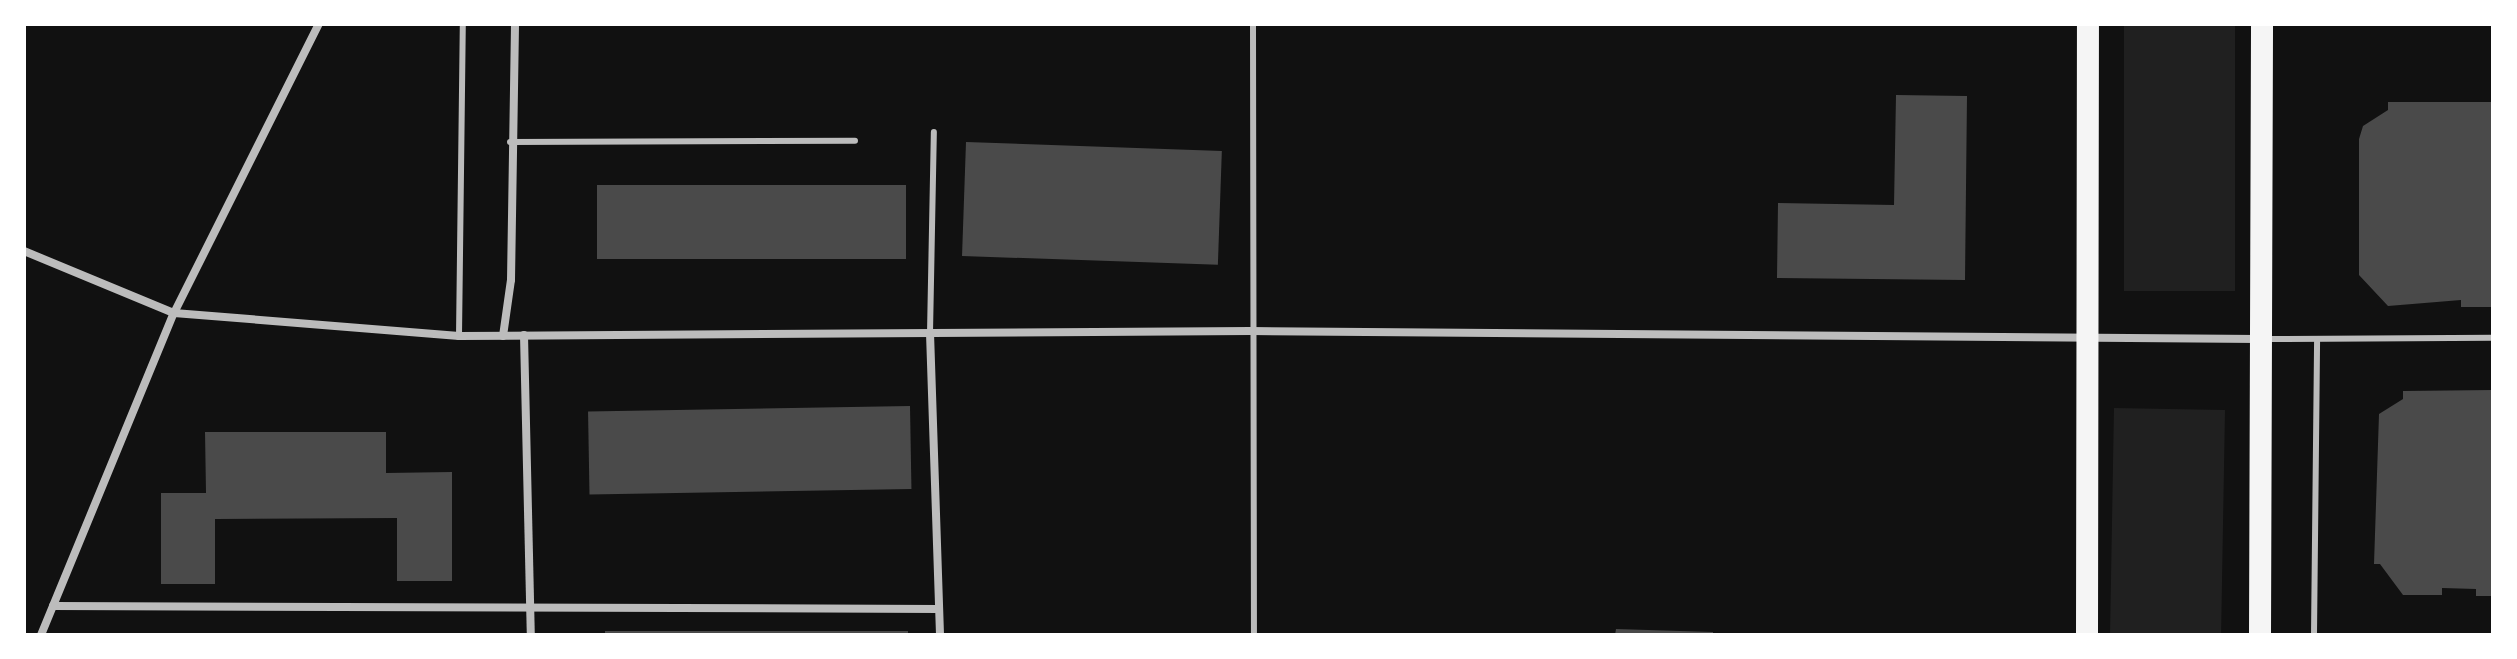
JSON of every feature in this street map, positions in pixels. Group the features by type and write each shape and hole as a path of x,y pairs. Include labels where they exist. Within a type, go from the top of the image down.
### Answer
{"highway":[{"path":"2087,635 2088,24"},
{"path":"2260,635 2262,24"}],"street":[{"path":"41,635 174,313 319,24"},
{"path":"503,336 511,280 510,142 515,24"},
{"path":"24,251 174,313 459,336 1251,331 2088,341 2261,339"},
{"path":"930,333 940,635"},
{"path":"524,335 531,635"},
{"path":"53,606 939,609"}],"lane":[{"path":"459,336 463,24"},
{"path":"1253,24 1251,331 1254,635"},
{"path":"930,333 934,132"},
{"path":"510,142 855,141"},
{"path":"2261,339 2493,338"},
{"path":"2314,635 2317,339"}],"shaded area":[{"path":"2124,24 2235,24 2235,291 2124,291"},
{"path":"2114,408 2225,410 2221,635 2110,635"}],"building":[{"path":"1896,95 1967,96 1965,280 1777,278 1778,203 1894,205"},
{"path":"2388,102 2493,102 2493,307 2461,307 2461,300 2388,306 2359,275 2359,139 2363,126 2388,110"},
{"path":"966,142 1222,151 1218,265 962,256"},
{"path":"597,185 906,185 906,259 597,259"},
{"path":"2493,390 2493,596 2476,596 2476,589 2442,588 2442,595 2403,595 2380,564 2374,564 2379,414 2403,399 2403,391"},
{"path":"910,406 911,489 589,495 588,412"},
{"path":"205,432 386,432 386,473 452,472 452,581 397,581 397,518 215,519 215,584 161,584 161,493 206,493"},
{"path":"1616,629 1713,632 1713,635 1615,635"},
{"path":"605,631 908,631 908,635 605,635"}]}
